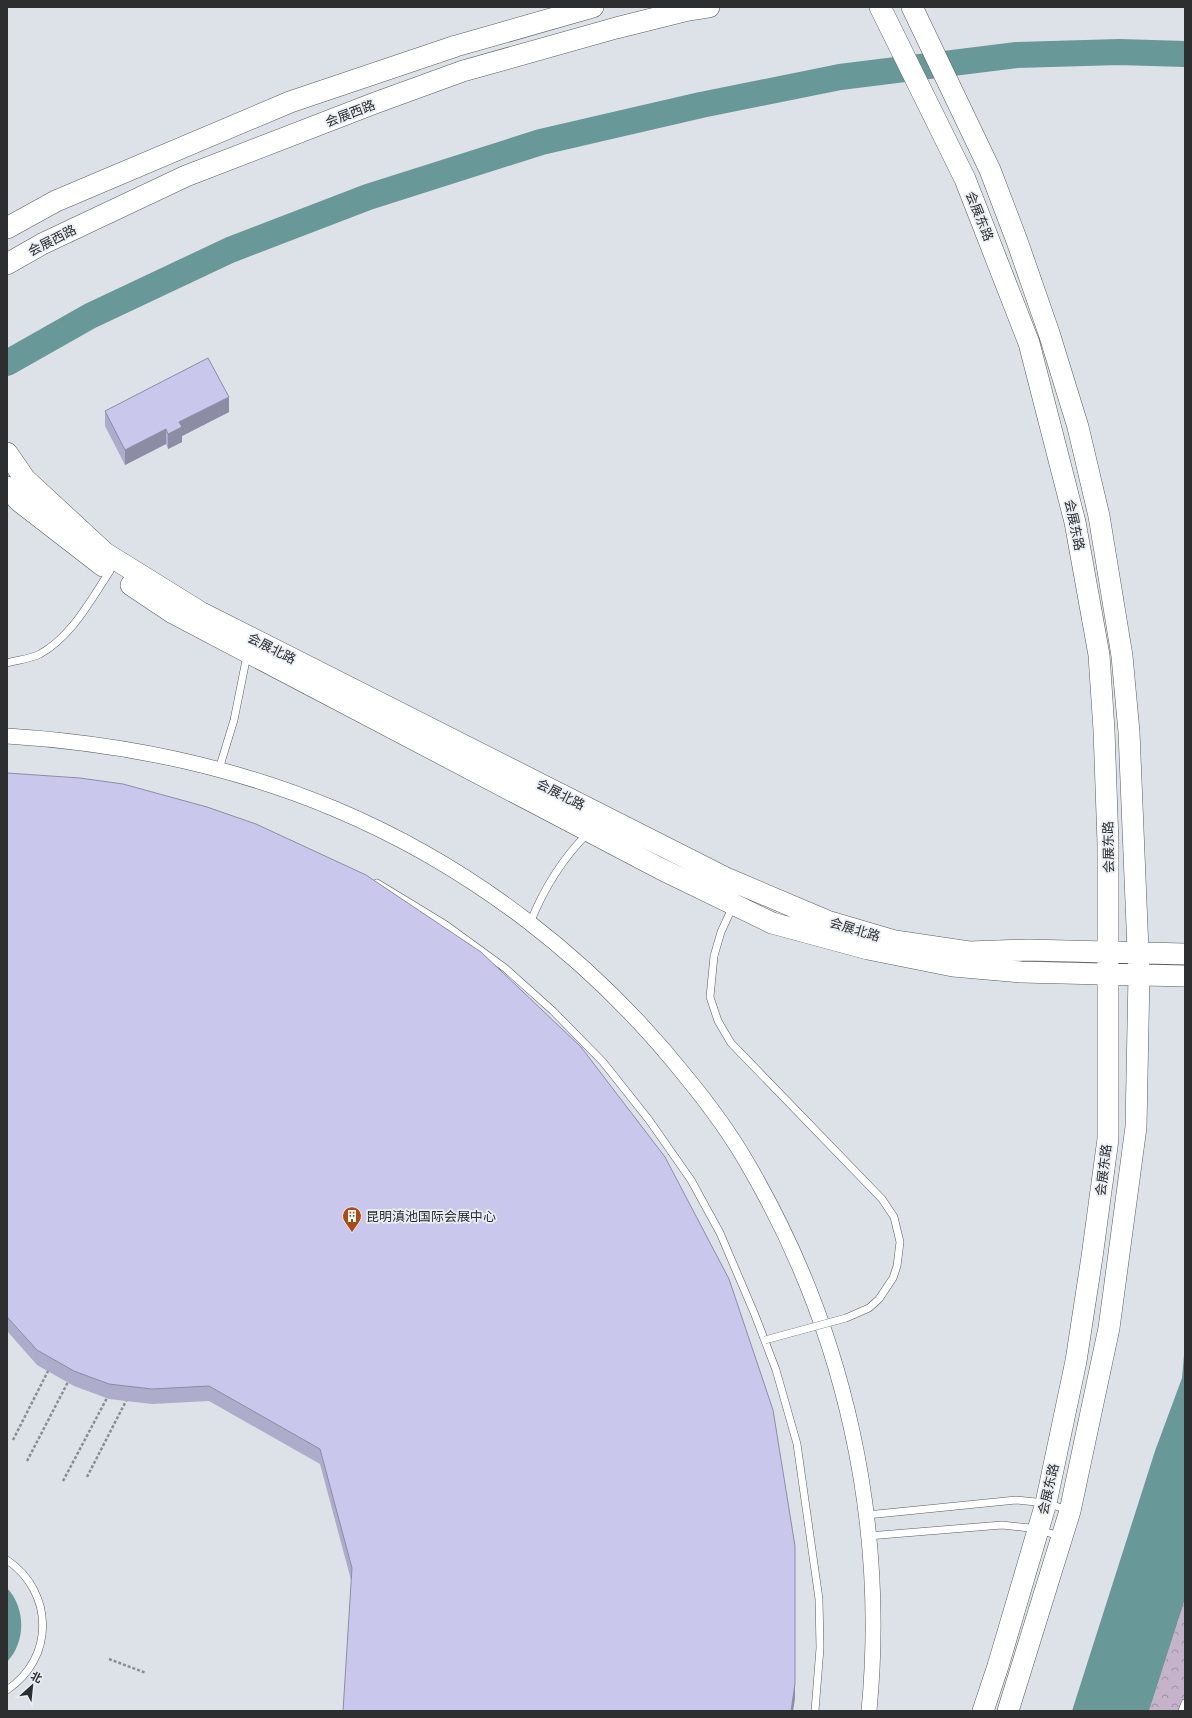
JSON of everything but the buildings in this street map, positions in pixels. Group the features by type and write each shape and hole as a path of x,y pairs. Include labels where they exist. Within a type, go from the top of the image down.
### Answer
{"street":[{"path":"7,228 56,202 290,102 456,46 593,7"},
{"name":"会展西路","path":"7,264 42,244 186,176 375,103 463,71 616,28 684,11 709,7"},
{"name":"会展东路","path":"880,7 965,179 1029,343 1075,522 1099,655 1104,730 1108,843 1108,1139 1076,1361 1046,1503 982,1711"},
{"name":"会展东路","path":"912,7 932,46 990,170 1017,241 1049,333 1078,427 1099,516 1122,656 1129,732 1139,976 1134,1142 1109,1328 1070,1511 1008,1711"},
{"name":"会展北路","path":"7,454 25,479 105,553 200,612 728,879 828,921 895,941 969,952 1028,950 1185,954"},
{"name":"会展北路","path":"7,487 19,501 88,556 173,613 590,832 772,923 868,949 953,966 1021,972 1185,976"},
{"path":"7,736 87,743 131,750 219,769 298,794 374,826 446,865 482,888 530,923 582,965 642,1024 696,1088 726,1130 750,1168 794,1253 812,1295 831,1350 846,1399 857,1448 866,1515 872,1586 872,1637 869,1711"}],"lane":[{"path":"7,663 38,655 59,641 71,629 110,571"},
{"path":"219,769 234,720 248,652"},
{"path":"530,923 546,887 555,872 573,849 590,832"},
{"path":"370,880 383,886 446,924 505,968 553,1011 603,1062 649,1120 691,1180 720,1233 776,1370 796,1444 810,1530 819,1599 820,1648 815,1711"},
{"path":"734,904 721,932 714,956 710,997 718,1021 731,1042 882,1199 894,1217 900,1242 897,1266 893,1278 879,1299 870,1308 846,1318 765,1340"},
{"path":"866,1515 1016,1500 1046,1503 1070,1511"},
{"path":"868,1536 1002,1525 1039,1529 1062,1537"},
{"path":"7,1560 16,1566 26,1577 34,1590 40,1604 43,1626 40,1648 34,1662 25,1674 7,1690"},
{"path":"1182,1711 1185,1703"}],"path":[{"path":"13,1440 50,1366"},
{"path":"27,1461 70,1378"},
{"path":"63,1481 110,1391"},
{"path":"87,1477 128,1397"},
{"path":"109,1659 146,1673"}],"green space":[{"path":"1185,1599 1185,1711 1149,1711"}],"water":[{"path":"1185,1343 1185,1599 1149,1711 1072,1711 1155,1451 1182,1378"},
{"path":"7,1588 18,1605 21,1625 18,1645 7,1662"}],"waterway":[{"path":"7,363 90,316 230,250 368,197 541,142 701,105 840,77 1017,55 1119,52 1185,54"}],"place":[{"name":"昆明滇池国际会展中心","path":"352,1233"}]}
